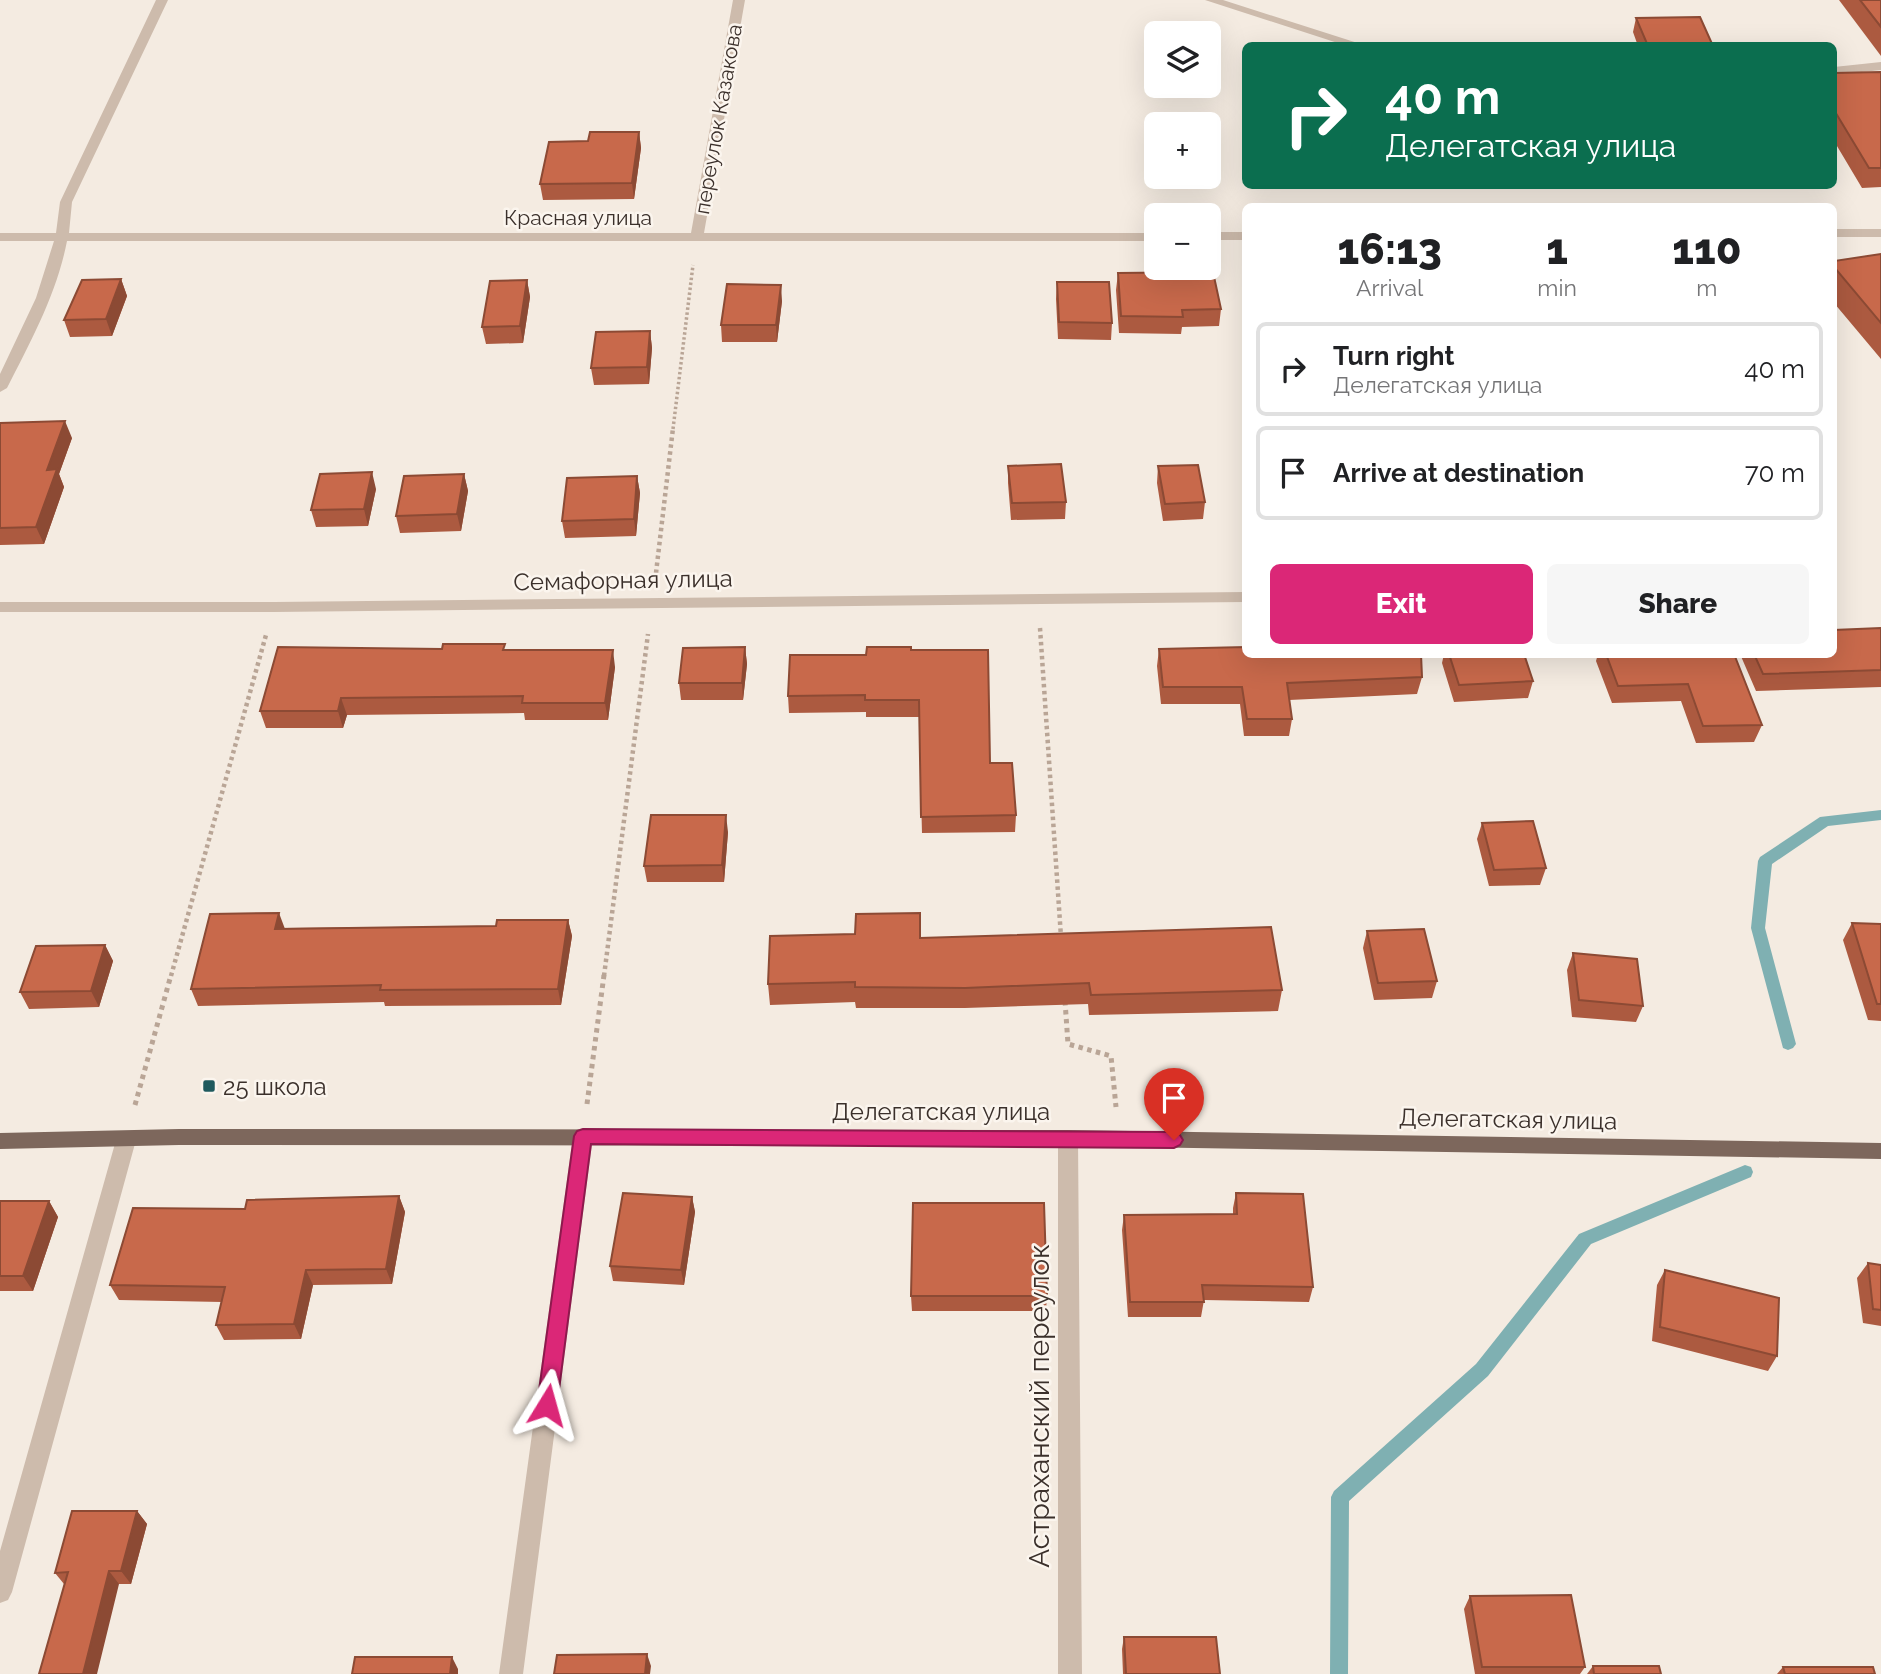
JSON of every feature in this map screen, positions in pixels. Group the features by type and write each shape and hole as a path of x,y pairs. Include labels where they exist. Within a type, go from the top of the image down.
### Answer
{"main road":[{"name":"Делегатская улица","path":"0,1141 583,1136 1068,1138 1881,1151"}],"street":[{"path":"0,388 43,302 65,236 66,202 162,0"},
{"name":"переулок Казакова","path":"696,239 739,0"},
{"path":"1211,0 1348,42"},
{"path":"1837,71 1881,66"},
{"path":"1837,233 1881,233"},
{"name":"Красная улица","path":"0,237 696,239 1144,236"},
{"path":"1221,236 1242,236"},
{"name":"Семафорная улица","path":"0,607 274,607 1242,597"},
{"path":"511,1674 583,1136"},
{"name":"Астраханский переулок","path":"1068,1138 1070,1674"},
{"path":"0,1592 126,1140"}],"path":[{"path":"583,1136 696,239"},
{"path":"1038,599 1062,946"},
{"path":"126,1140 274,607"},
{"path":"1064,988 1068,1044 1111,1056 1119,1139"}],"building":[{"path":"1860,0 1881,0 1881,27"},
{"path":"1700,17 1711,42 1646,42 1636,18"},
{"path":"1881,72 1881,168 1869,168 1837,115 1837,73"},
{"path":"590,132 639,132 632,183 540,184 549,142 588,141"},
{"path":"1881,254 1881,323 1837,271 1837,261"},
{"path":"1118,273 1144,273 1144,280 1215,280 1221,309 1182,310 1183,317 1121,316"},
{"path":"121,279 106,319 64,320 82,280"},
{"path":"527,280 520,326 482,327 490,281"},
{"path":"1057,282 1109,282 1112,323 1059,322"},
{"path":"727,284 781,285 776,325 721,325"},
{"path":"650,331 647,367 591,368 596,332"},
{"path":"65,421 47,470 57,469 36,527 0,528 0,423"},
{"path":"1061,464 1066,502 1012,503 1008,466"},
{"path":"1198,465 1205,502 1165,504 1158,466"},
{"path":"372,472 364,509 311,510 320,474"},
{"path":"464,474 457,514 396,516 404,476"},
{"path":"637,476 634,519 562,521 567,478"},
{"path":"1881,628 1881,670 1763,674 1756,658 1837,658 1837,630"},
{"path":"443,644 505,644 503,650 613,650 605,703 522,703 523,696 341,698 338,711 260,711 278,647 442,649"},
{"path":"745,647 742,683 679,683 683,648"},
{"path":"867,647 988,650 990,763 1012,763 1016,815 921,817 919,700 865,700 865,695 788,696 790,655 866,655"},
{"path":"1242,647 1242,658 1421,658 1422,677 1287,683 1292,719 1247,719 1242,687 1163,687 1159,649"},
{"path":"1450,658 1525,658 1533,681 1459,685"},
{"path":"1608,658 1736,658 1762,725 1703,726 1688,684 1618,686"},
{"path":"651,815 726,815 722,865 644,866"},
{"path":"1533,821 1546,868 1494,870 1482,823"},
{"path":"279,913 275,929 496,926 497,920 568,920 558,989 380,990 381,985 191,989 210,914"},
{"path":"920,913 920,938 1271,927 1282,990 1091,995 1089,983 965,988 855,987 855,982 768,984 770,936 855,934 856,914"},
{"path":"1852,923 1881,924 1881,1004 1877,1004"},
{"path":"1424,929 1437,981 1378,983 1367,931"},
{"path":"105,945 91,991 20,992 36,946"},
{"path":"1573,953 1637,959 1643,1006 1579,1000"},
{"path":"623,1193 692,1197 681,1270 610,1266"},
{"path":"1236,1193 1303,1194 1313,1287 1202,1285 1204,1302 1130,1302 1124,1215 1237,1214"},
{"path":"399,1196 386,1269 306,1270 294,1324 216,1325 225,1287 110,1285 133,1208 245,1209 247,1200"},
{"path":"0,1201 49,1201 23,1276 0,1276"},
{"path":"913,1203 1044,1203 1047,1296 911,1296"},
{"path":"1868,1263 1881,1265 1881,1310 1873,1309"},
{"path":"1665,1270 1779,1298 1777,1356 1660,1327"},
{"path":"72,1511 137,1511 121,1571 109,1571 83,1674 39,1674 68,1572 55,1573"},
{"path":"1571,1595 1585,1667 1482,1667 1470,1596"},
{"path":"1124,1637 1216,1637 1220,1674 1126,1674"},
{"path":"647,1654 645,1674 554,1674 557,1655"},
{"path":"355,1657 452,1657 450,1674 352,1674"},
{"path":"1593,1666 1659,1666 1661,1674 1594,1674"},
{"path":"1783,1667 1873,1667 1875,1674 1785,1674"}],"waterway":[{"path":"1788,1044 1758,928 1765,861 1825,821 1881,815"},
{"path":"1339,1674 1340,1497 1482,1370 1585,1239 1745,1172"}],"place":[{"name":"25 школа","path":"209,1086"}],"route":[{"path":"547,1405 583,1136 1174,1140"}]}
